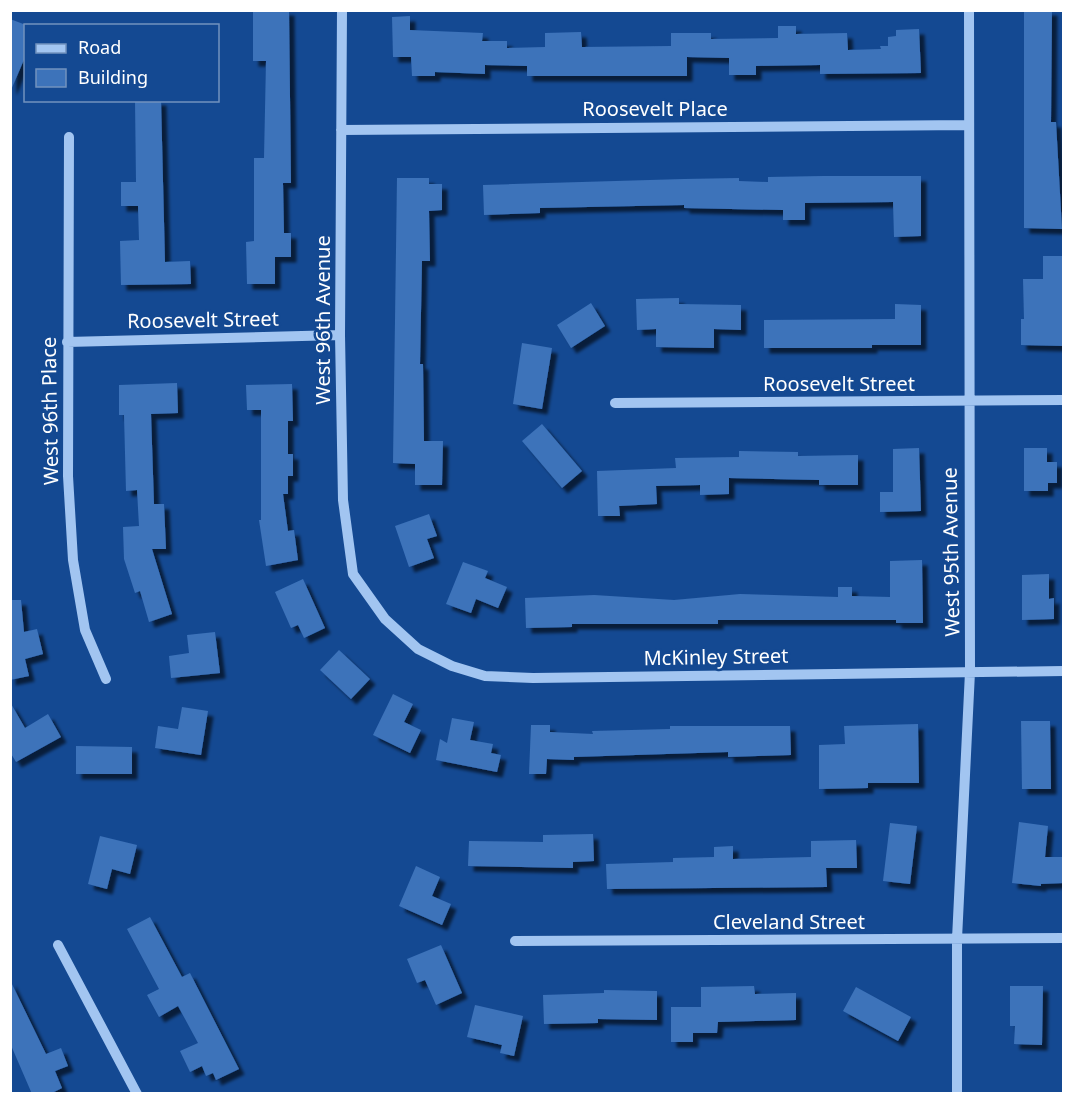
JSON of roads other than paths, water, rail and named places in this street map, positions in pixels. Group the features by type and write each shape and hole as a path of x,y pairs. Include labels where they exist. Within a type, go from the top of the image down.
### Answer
{"street":[{"name":"West 96th Avenue","path":"342,10 340,335 343,500 353,574 385,619"},
{"name":"West 95th Avenue","path":"957,1094 957,939 970,672 969,10"},
{"name":"Roosevelt Place","path":"341,130 968,125"},
{"name":"West 96th Place","path":"69,137 68,476 73,560 85,630 106,679"},
{"name":"Roosevelt Street","path":"68,342 340,335"},
{"name":"Roosevelt Street","path":"615,404 1064,400"},
{"name":"McKinley Street","path":"385,619 418,649 452,666 485,676 533,678 1064,671"},
{"name":"Cleveland Street","path":"515,941 1064,938"},
{"path":"58,945 137,1094"}]}
